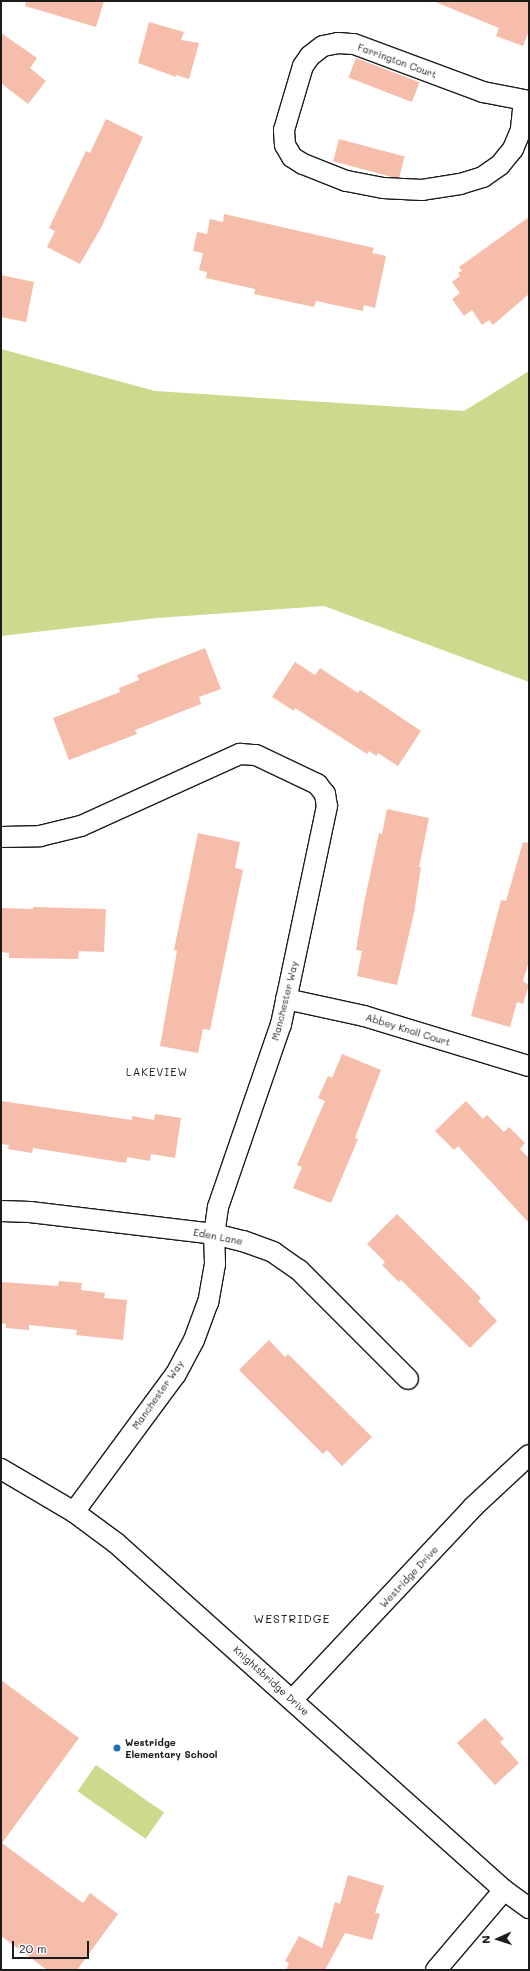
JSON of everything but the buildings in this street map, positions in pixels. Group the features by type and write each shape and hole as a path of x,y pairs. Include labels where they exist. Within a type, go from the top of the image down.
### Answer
{"street":[{"name":"Farrington Court","path":"338,42 354,44 483,92 526,100 521,130 513,149 500,165 483,177 460,184 414,189 383,188 346,181 303,164 292,157 285,144 284,130 303,66 310,56 323,46 338,42"},
{"name":"Manchester Way","path":"1,837 40,836 81,826 240,754 256,755 317,784 325,794 327,806 281,1024 218,1207 214,1234 214,1271 208,1302 194,1340 175,1374 74,1512"},
{"name":"Abbey Knoll Court","path":"286,999 364,1016 529,1066"},
{"name":"Eden Lane","path":"1,1212 30,1212 214,1234 243,1241 273,1252 299,1270 408,1379"},
{"name":"Westridge Drive","path":"292,1700 473,1507 529,1456"},
{"name":"Knightsbridge Drive","path":"1,1469 74,1512 116,1542 504,1890 529,1908"},
{"path":"436,1970 504,1890"}],"green space":[{"path":"1,349 155,391 464,411 529,371 529,682 324,606 157,618 1,636"},
{"path":"96,1765 164,1813 146,1839 78,1791"}],"place":[{"name":"Westridge Elementary School","path":"117,1748"}],"district":[{"name":"LAKEVIEW","path":"157,1072"},
{"name":"WESTRIDGE","path":"292,1619"}]}
